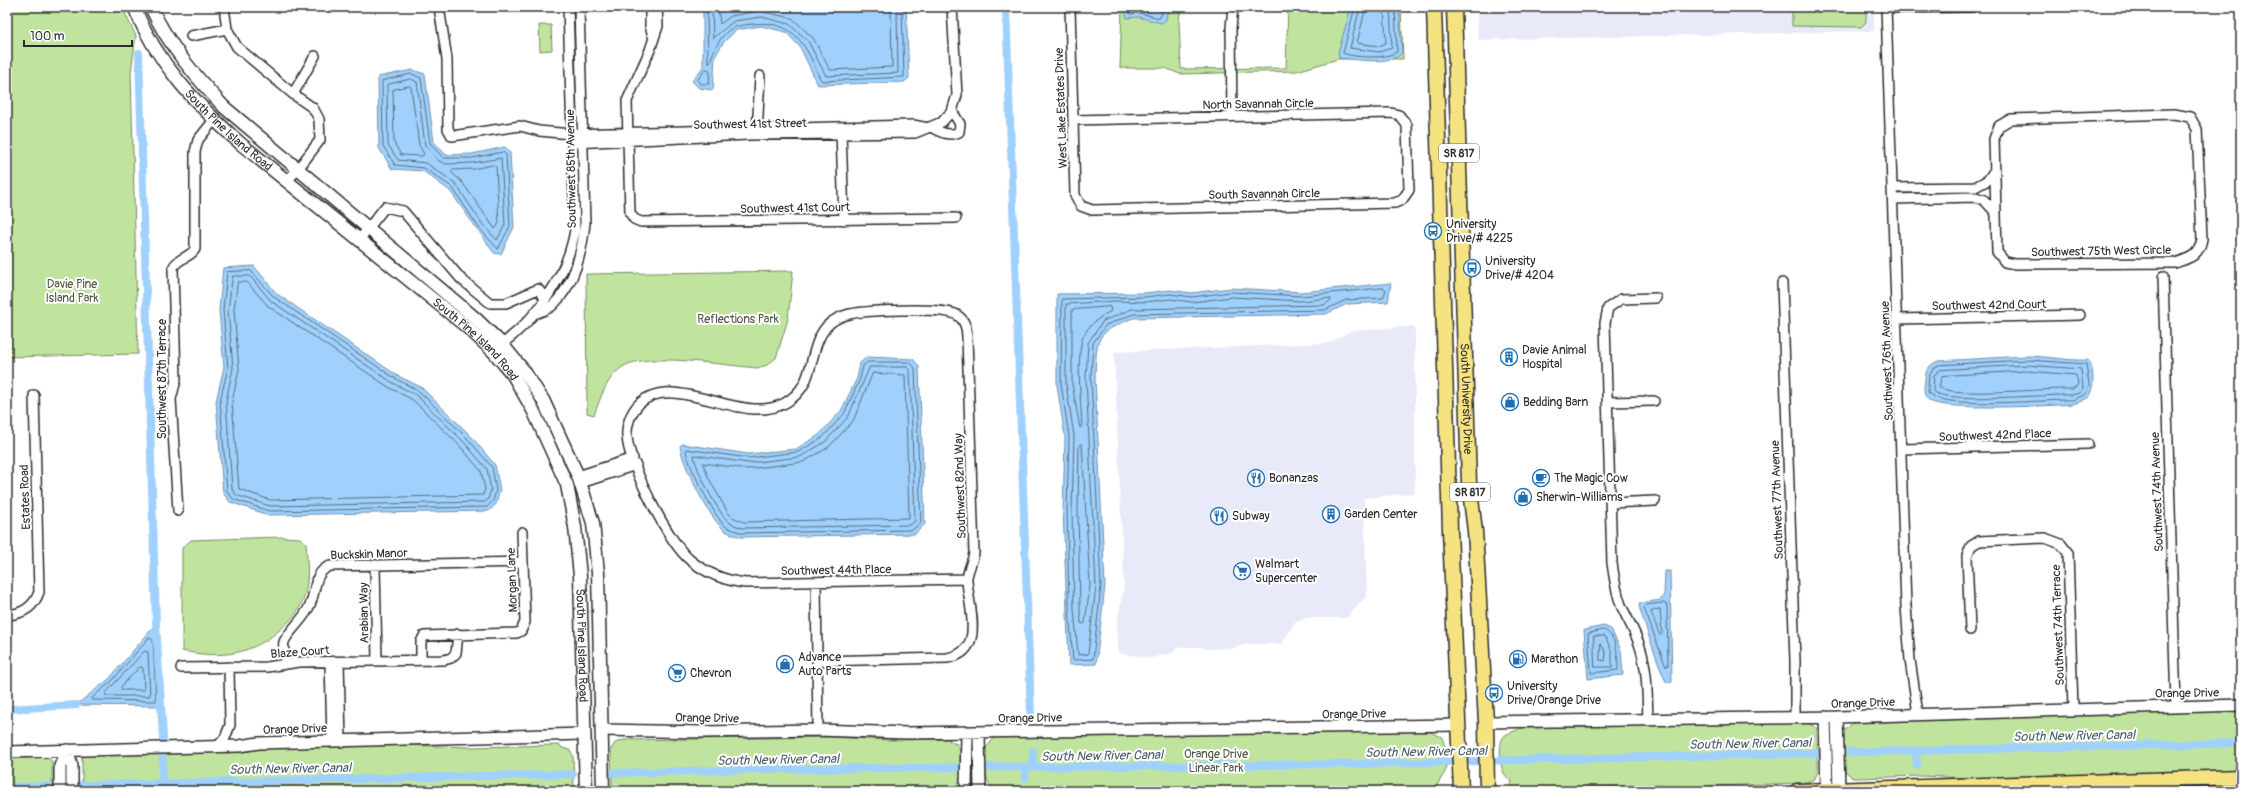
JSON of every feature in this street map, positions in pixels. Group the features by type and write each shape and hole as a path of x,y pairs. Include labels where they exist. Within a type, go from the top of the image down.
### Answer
{"main road":[{"name":"South Pine Island Road","path":"134,7 163,60 182,88 214,120 359,240 467,327 497,348 524,371 543,400 580,480 594,531 598,573 603,791"},
{"name":"South Pine Island Road","path":"151,7 169,40 198,79 224,107 433,281 497,348 513,375 551,446 567,485 576,534 580,576 586,791"},
{"name":"South University Drive","path":"1434,7 1450,530 1461,785"},
{"name":"South University Drive","path":"1454,7 1469,483 1475,531 1486,722 1487,785"},
{"path":"1436,68 1456,68"},
{"path":"1441,238 1461,238"},
{"path":"576,534 594,531"},
{"path":"1797,791 2059,787 2092,782 2241,777"},
{"path":"2076,791 2092,782"}],"street":[{"path":"224,7 227,29 237,47 293,94 313,108 319,120 321,131 320,140 287,181"},
{"name":"Southwest 41st Street","path":"439,7 447,59 448,129 452,136 520,126 571,138 841,131 913,125 929,128 943,133 955,134 959,132 960,124 952,111"},
{"name":"Southwest 85th Avenue","path":"537,313 568,256 575,230 568,7"},
{"name":"Southwest 85th Avenue","path":"497,348 537,313 553,306 569,281 581,252 585,223 578,7"},
{"path":"650,7 650,26 653,36"},
{"path":"628,136 627,101 650,50 653,36 658,26 657,7"},
{"path":"929,128 942,122 952,111 957,95 952,7"},
{"name":"West Lake Estates Drive","path":"1070,7 1075,195 1081,206"},
{"path":"1232,116 1231,41 1233,7"},
{"path":"1886,8 1972,7"},
{"name":"Southwest 76th Avenue","path":"1886,8 1898,318 1907,613 1910,660 1918,714"},
{"path":"191,36 227,29"},
{"path":"293,94 315,56"},
{"path":"758,132 760,76"},
{"name":"North Savannah Circle","path":"1073,120 1391,113 1399,115 1407,126 1408,157"},
{"name":"Southwest 75th West Circle","path":"2174,114 2190,117 2197,129 2202,239 2200,248 2193,258 2175,262 2009,263 2005,262 1997,252 1996,213 1994,135 1999,126 2010,118 2174,114"},
{"name":"Southwest 87th Terrace","path":"178,511 171,399 176,380 173,268 178,261 193,253 195,249 195,152 198,140 214,120"},
{"path":"841,131 844,220"},
{"name":"Southwest 41st Court","path":"628,136 630,213 634,219 642,222 956,218"},
{"name":"South Savannah Circle","path":"1081,206 1092,210 1395,203 1402,200 1409,190 1408,157"},
{"path":"1893,188 1975,187 1988,180 1994,170"},
{"path":"1893,199 1976,197 1984,200 1996,213"},
{"path":"359,240 385,207 403,211 461,279 490,303 506,303 538,289 546,298"},
{"name":"Southwest 74th Avenue","path":"2163,277 2176,706"},
{"name":"Southwest 77th Avenue","path":"1782,283 1795,653 1794,718"},
{"path":"1648,720 1647,676 1642,650 1634,627 1622,606 1615,587 1612,563 1608,402 1604,323 1608,308 1621,299 1656,298"},
{"name":"Southwest 82nd Way","path":"640,404 656,395 669,393 747,408 771,408 791,399 802,387 810,372 821,336 828,326 838,318 856,313 936,310 953,313 962,320 967,337 974,553 966,579 969,588 972,638 966,649 961,654 947,658 818,661"},
{"name":"Southwest 42nd Court","path":"1898,318 2080,315"},
{"name":"Estates Road","path":"7,614 23,612 32,606 37,599 40,585 34,394"},
{"path":"1608,402 1654,401"},
{"name":"Southwest 44th Place","path":"640,404 631,416 627,429 627,441 634,462 657,514 673,542 690,560 708,572 732,581 746,583 816,583 966,579"},
{"name":"Southwest 42nd Place","path":"1902,449 2088,444"},
{"path":"580,480 634,462"},
{"path":"1611,503 1655,501"},
{"name":"Morgan Lane","path":"458,634 517,633 524,627 522,532"},
{"name":"Southwest 74th Terrace","path":"1970,630 1967,556 1971,546 1979,540 2045,538 2061,544 2068,553 2073,709"},
{"name":"Buckskin Manor","path":"286,663 284,644 286,638 303,619 310,606 318,574 330,566 523,562"},
{"name":"Arabian Way","path":"375,565 377,661"},
{"path":"816,583 818,730"},
{"path":"421,660 421,642 424,636 458,634"},
{"name":"Blaze Court","path":"181,668 267,667 286,663 451,658 456,653 458,634"},
{"path":"335,662 336,741"},
{"path":"217,747 225,738 230,725 229,668"},
{"name":"Orange Drive","path":"1486,722 1794,718 2241,705"},
{"path":"1825,717 1827,769 1833,791"},
{"path":"1833,791 1838,768 1837,717"},
{"name":"Orange Drive","path":"602,730 704,732 818,730 979,732 1459,725"},
{"path":"966,791 967,732"},
{"path":"979,732 980,791"},
{"name":"Orange Drive","path":"7,752 217,747 336,741 584,734"},
{"path":"67,750 72,766 72,791"},
{"path":"60,791 60,766 67,750"}],"shaded area":[{"path":"1477,7 1874,7 1874,31 1478,40"},
{"path":"1415,326 1415,493 1364,498 1367,596 1346,618 1306,618 1294,623 1282,644 1246,644 1234,648 1205,649 1202,647 1179,647 1172,653 1151,658 1118,653 1117,622 1124,587 1114,352 1329,343 1351,331"}],"green space":[{"name":"Davie Pine Island Park","path":"7,7 122,7 136,36 131,72 138,354 7,357"},
{"path":"1122,7 1181,7 1179,21 1181,69 1286,68 1288,7 1401,7 1403,59 1338,59 1297,71 1180,74 1165,68 1120,68"},
{"path":"1792,7 1866,7 1866,22 1861,27 1792,26"},
{"path":"539,25 551,25 552,50 540,51"},
{"name":"Reflections Park","path":"793,271 788,319 776,358 767,365 758,368 669,360 635,362 624,366 613,375 602,394 594,415 587,413 586,274"},
{"path":"282,537 300,538 306,543 308,572 307,586 301,604 292,618 272,636 260,644 248,649 210,655 182,651 182,548 191,540"},
{"path":"2241,708 2241,770 1971,778 1919,776 1853,778 1845,771 1843,732 1853,723"},
{"path":"1808,723 1817,728 1818,772 1814,780 1801,783 1683,787 1667,785 1515,789 1510,788 1512,781 1507,778 1504,773 1500,756 1502,739 1504,736 1520,728"},
{"name":"Orange Drive Linear Park","path":"1428,731 1442,737 1445,747 1446,770 1436,787 1438,791 995,791 988,782 985,760 986,748 996,736"},
{"path":"830,737 888,740 950,739 950,742 957,744 960,751 961,778 953,791 612,790 611,749 615,743 623,740"},
{"path":"400,745 472,747 560,745 562,748 570,750 573,756 574,791 82,791 82,758 84,755 167,751"},
{"path":"7,755 45,755 52,761 52,791 7,791"}],"water":[{"path":"703,7 906,7 909,78 904,82 818,85 800,47 786,32 761,26 736,30 723,43 715,57 713,90 699,88 692,81 703,67"},
{"path":"1123,7 1168,7 1166,20 1161,23 1138,17 1127,18"},
{"path":"1351,7 1399,7 1402,53 1397,57 1381,61 1339,58 1338,53"},
{"path":"412,70 425,74 434,142 446,155 472,154 505,147 510,153 514,227 501,254 494,253 450,191 423,171 392,169 379,148 378,77"},
{"path":"254,266 277,294 398,376 421,387 470,435 495,465 500,490 496,504 489,511 268,515 230,502 223,493 216,401 224,367 219,310 223,268"},
{"path":"1391,283 1388,302 1347,304 1326,314 1133,318 1120,323 1104,333 1100,339 1096,354 1095,378 1105,586 1096,664 1069,665 1063,510 1065,437 1057,385 1057,294 1145,293 1170,290 1191,293 1231,288 1301,292"},
{"path":"2026,356 2088,360 2093,373 2092,388 2089,397 2072,404 1998,407 1956,406 1940,404 1927,399 1924,388 1926,373 1932,364 1938,361"},
{"path":"867,357 913,359 919,366 925,524 915,534 741,537 724,530 716,521 696,489 685,465 680,446 683,444 748,454 796,449 819,435 841,411 857,378 860,363"},
{"path":"1665,571 1670,571 1672,682 1667,683 1657,660 1639,606 1640,603 1661,600 1664,594"},
{"path":"156,624 161,706 76,705 109,679"},
{"path":"1604,626 1611,629 1621,650 1623,675 1588,679 1584,630"}],"waterway":[{"path":"1006,7 1031,715"},
{"path":"139,53 156,624 163,737 162,791"},
{"path":"9,709 76,705"},
{"name":"South New River Canal","path":"612,773 764,769 1354,764 2241,743"},
{"path":"1916,750 1917,765"},
{"path":"1033,751 1033,767"},
{"path":"1025,767 1025,778"},
{"name":"South New River Canal","path":"7,787 573,774"}],"place":[{"name":"University Drive/# 4225","path":"1433,231"},
{"name":"University Drive/# 4204","path":"1472,268"},
{"name":"Davie Animal Hospital","path":"1509,357"},
{"name":"Bedding Barn","path":"1510,402"},
{"name":"Bonanzas","path":"1256,478"},
{"name":"The Magic Cow","path":"1541,478"},
{"name":"Sherwin-Williams","path":"1523,497"},
{"name":"Garden Center","path":"1331,514"},
{"name":"Subway","path":"1219,516"},
{"name":"Walmart Supercenter","path":"1242,571"},
{"name":"Marathon","path":"1518,659"},
{"name":"Advance Auto Parts","path":"785,664"},
{"name":"Chevron","path":"677,673"},
{"name":"University Drive/Orange Drive","path":"1494,693"}]}
